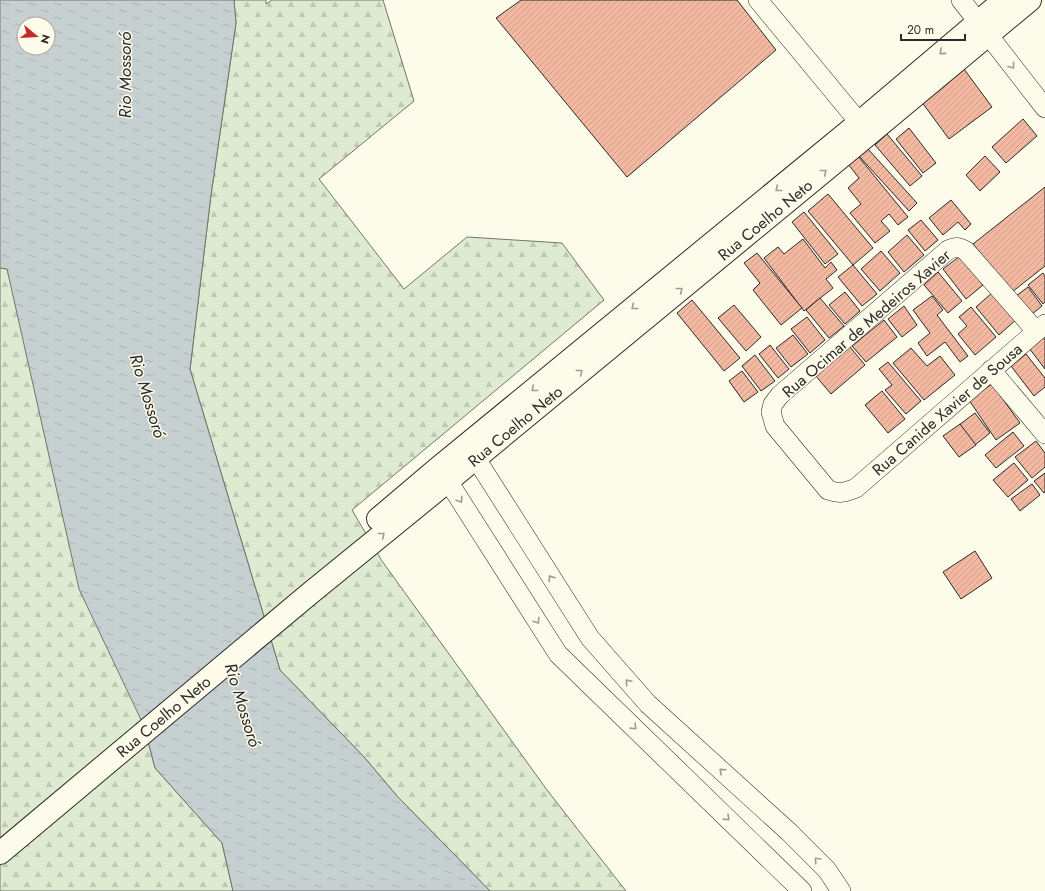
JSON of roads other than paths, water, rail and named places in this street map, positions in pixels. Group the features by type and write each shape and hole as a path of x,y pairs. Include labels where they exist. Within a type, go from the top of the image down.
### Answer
{"main road":[{"name":"Rua Coelho Neto","path":"983,29 1004,0"},
{"name":"Rua Coelho Neto","path":"0,853 108,755 442,475 983,29 1030,0"},
{"name":"Rua Coelho Neto","path":"0,838 108,755"}],"street":[{"path":"758,0 864,128"},
{"path":"961,0 1045,108"},
{"name":"Rua Ocimar de Medeiros Xavier","path":"847,492 838,493 828,490 775,426 771,412 773,404 780,395 948,250 955,247 966,251 1041,328"},
{"name":"Rua Canide Xavier de Sousa","path":"847,492 856,488 1041,328"},
{"path":"991,370 1045,434"},
{"path":"471,452 590,638 648,704 789,832 826,870 841,891"},
{"path":"442,475 558,654 802,891"}],"water":[{"name":"Rio Mossoró","path":"0,0 234,0 236,23 211,195 190,369 280,670 365,758 397,796 490,891 233,891 222,843 155,768 144,726 79,589 7,269 0,268"}]}
